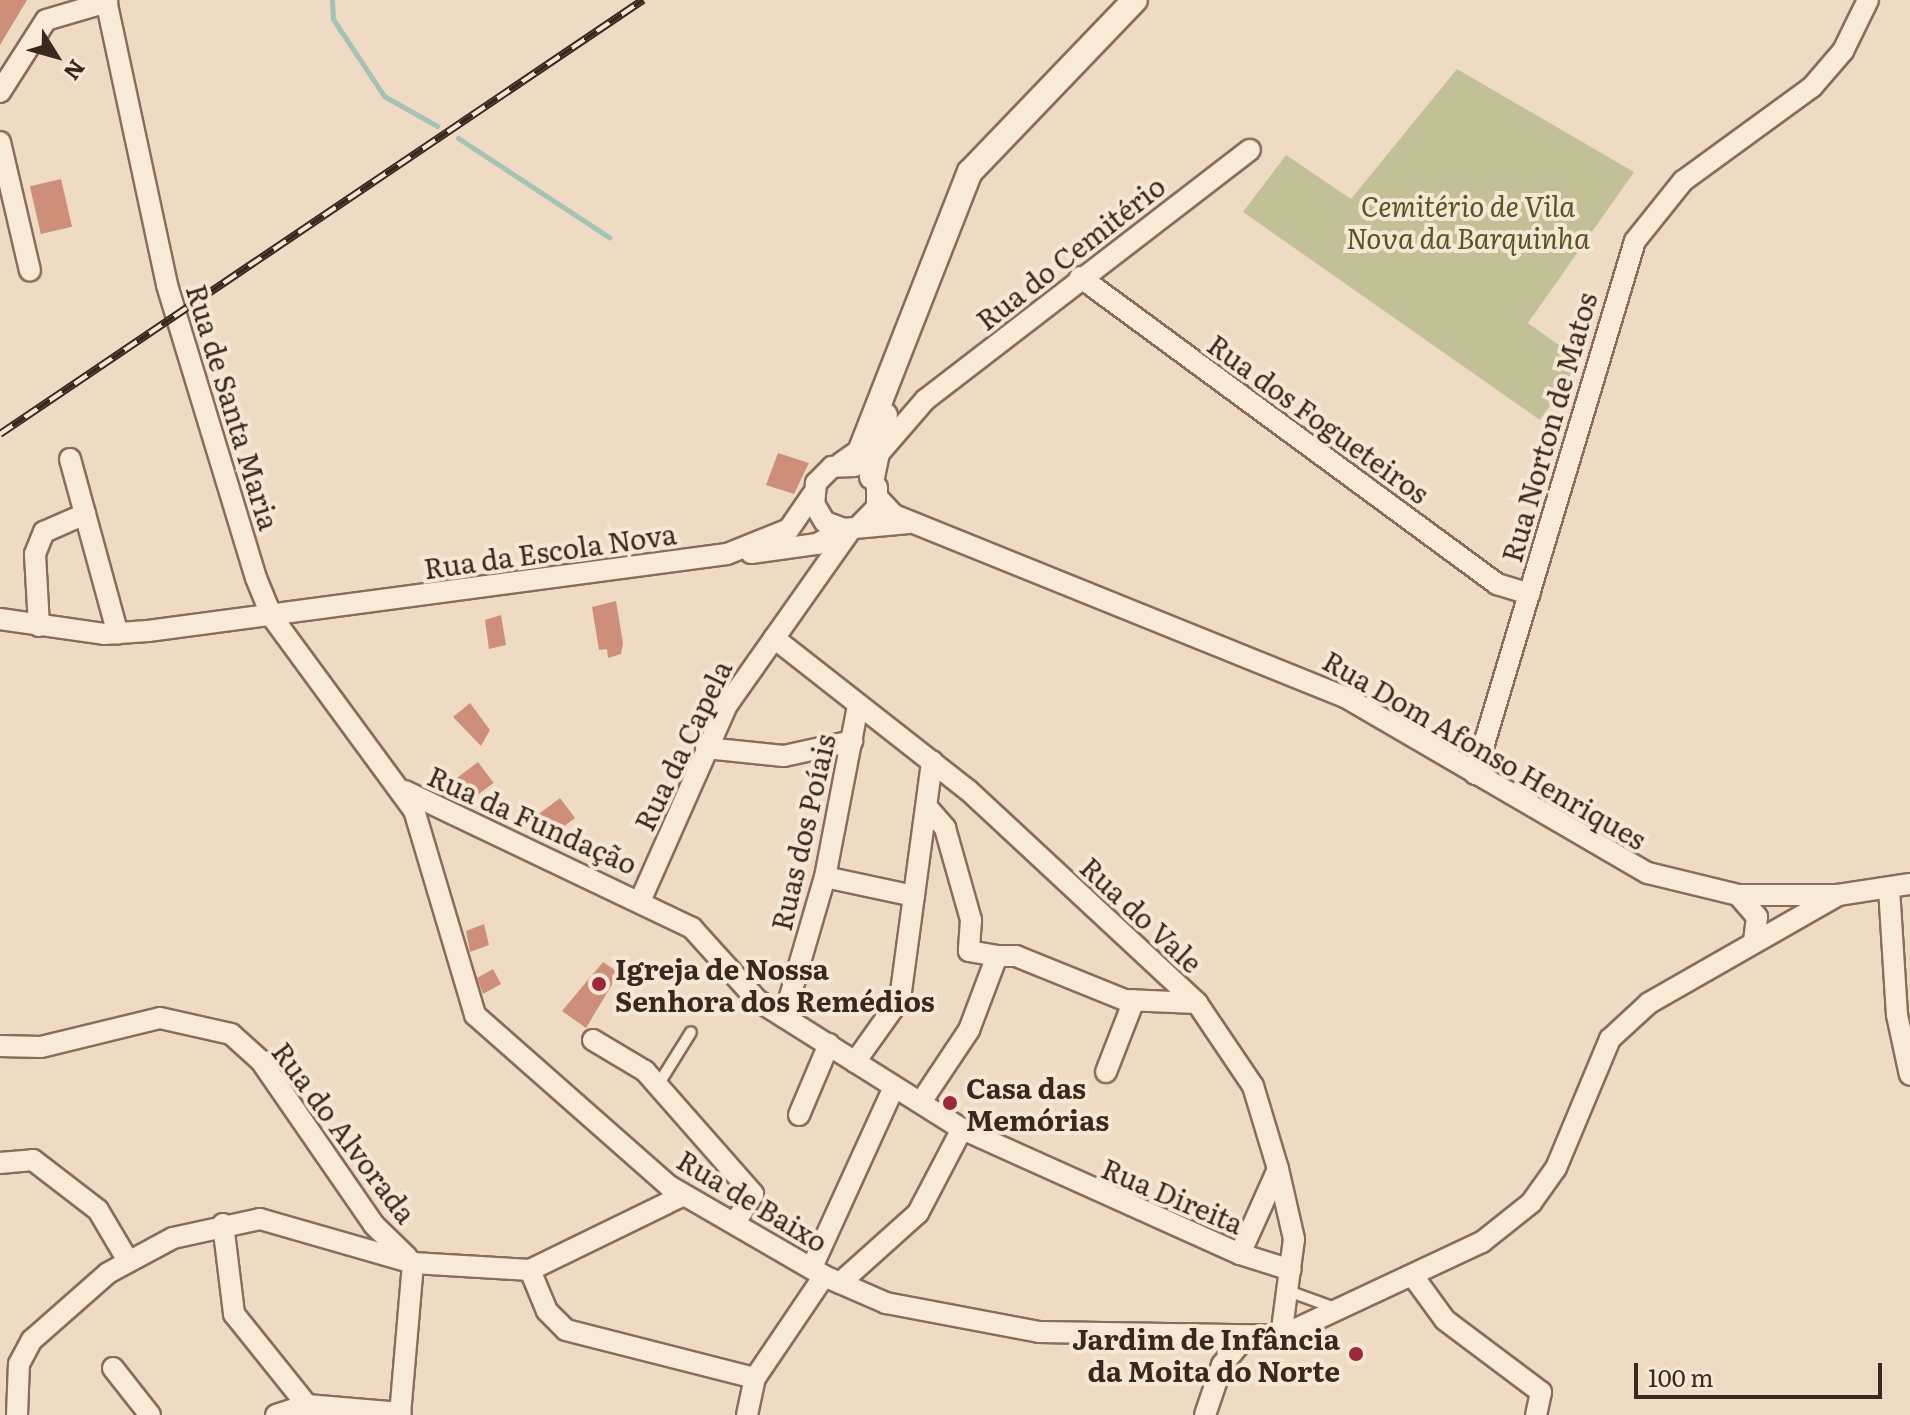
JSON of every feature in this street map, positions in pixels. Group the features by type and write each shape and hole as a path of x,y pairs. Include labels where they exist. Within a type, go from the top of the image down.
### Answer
{"street":[{"path":"868,475 860,452 970,172 1135,0"},
{"name":"Rua Norton de Matos","path":"1475,774 1635,241 1683,181 1812,87 1843,51 1868,0"},
{"path":"0,92 46,20 106,1"},
{"name":"Rua de Santa Maria","path":"106,1 167,285 272,617 402,789"},
{"path":"0,142 30,271"},
{"name":"Rua do Cemitério","path":"868,475 925,400 1080,277 1250,150"},
{"name":"Rua dos Fogueteiros","path":"1080,277 1497,584 1529,594"},
{"path":"868,475 888,385"},
{"name":"Rua do Cemitério","path":"868,475 925,400"},
{"path":"70,459 118,634"},
{"name":"Rua da Escola Nova","path":"0,619 118,634 272,617 727,554 789,529 823,473 868,475"},
{"name":"Rua Dom Afonso Henriques","path":"868,475 913,523 1282,668 1376,713 1620,861 1738,895 1838,895 1910,884"},
{"name":"Rua da Capela","path":"641,899 706,748 774,638 814,586 851,528 868,475"},
{"path":"813,494 818,514 851,528"},
{"path":"39,626 35,554 44,532 85,514"},
{"name":"Rua Dom Afonso Henriques","path":"851,528 913,523"},
{"path":"727,554 817,544 851,528"},
{"path":"814,586 823,559 817,544"},
{"name":"Rua do Vale","path":"774,638 932,761 1197,1003 1253,1086 1278,1169 1294,1239 1281,1336"},
{"name":"Ruas dos Poíais","path":"784,1017 825,877 858,705"},
{"path":"706,748 784,756 852,741"},
{"path":"855,1062 900,999 932,761"},
{"name":"Rua da Fundação","path":"402,789 437,812 641,899"},
{"name":"Rua de Baixo","path":"402,789 475,1015 682,1196 825,1275 886,1303 1039,1332 1244,1339 1281,1336"},
{"path":"927,807 945,828 971,920 969,951 1016,956 1134,1000 1197,1003"},
{"path":"825,877 914,896"},
{"path":"1889,888 1897,1015 1910,1075"},
{"path":"1738,895 1757,917 1754,941"},
{"path":"1281,1336 1335,1308 1413,1276 1482,1242 1531,1203 1569,1141 1597,1060 1628,1021 1754,941 1838,895"},
{"name":"Rua Direita","path":"641,899 692,928 757,1000 962,1129 1240,1254 1291,1270"},
{"path":"921,1102 969,1030 997,956"},
{"path":"1106,1072 1134,1000"},
{"name":"Rua do Alvorada","path":"0,1046 41,1047 160,1018 231,1034 282,1089 374,1225 413,1263"},
{"path":"593,1040 658,1085 753,1194 735,1223"},
{"path":"799,1115 829,1044"},
{"path":"747,1415 755,1378 825,1275 894,1087"},
{"path":"825,1275 918,1213 962,1129"},
{"path":"0,1163 33,1160 98,1210 127,1259"},
{"path":"1240,1254 1278,1169"},
{"path":"11,1409 19,1364 32,1340 127,1259 223,1224 269,1221 413,1263 530,1270 682,1196"},
{"path":"223,1224 234,1314 307,1405"},
{"path":"276,1415 307,1405 400,1414 413,1263"},
{"path":"530,1270 547,1311 566,1330 755,1378"},
{"path":"1413,1276 1445,1320 1541,1392 1536,1415"},
{"path":"1205,1415 1222,1365 1244,1339"},
{"path":"113,1368 150,1415"}],"lane":[{"path":"658,1085 691,1032"},
{"path":"1288,1291 1335,1308"}],"green space":[{"name":"Cemitério de Vila Nova da Barquinha","path":"1457,69 1634,172 1528,323 1581,361 1540,420 1243,212 1286,155 1351,199"}],"building":[{"path":"0,0 27,0 0,45"},
{"path":"61,179 72,227 41,234 30,186"},
{"path":"778,453 809,463 794,494 766,485"},
{"path":"616,601 623,643 621,654 608,658 607,649 599,650 592,607"},
{"path":"501,615 506,645 489,649 485,620"},
{"path":"470,703 490,730 481,746 453,717"},
{"path":"478,762 494,783 466,804 450,783"},
{"path":"560,798 575,818 544,841 529,821"},
{"path":"484,924 489,945 470,952 466,931"},
{"name":"Igreja de Nossa Senhora dos Remédios","path":"603,962 619,973 586,1028 562,1011"},
{"path":"493,969 501,984 483,994 477,978"}],"waterway":[{"path":"332,0 333,19 384,96 437,126"},
{"path":"458,138 609,237"}],"railway":[{"path":"0,434 643,0"}],"place":[{"name":"Igreja de Nossa Senhora dos Remédios","path":"599,984"},
{"name":"Casa das Memórias","path":"950,1103"},
{"name":"Jardim de Infância da Moita do Norte","path":"1356,1354"}]}
